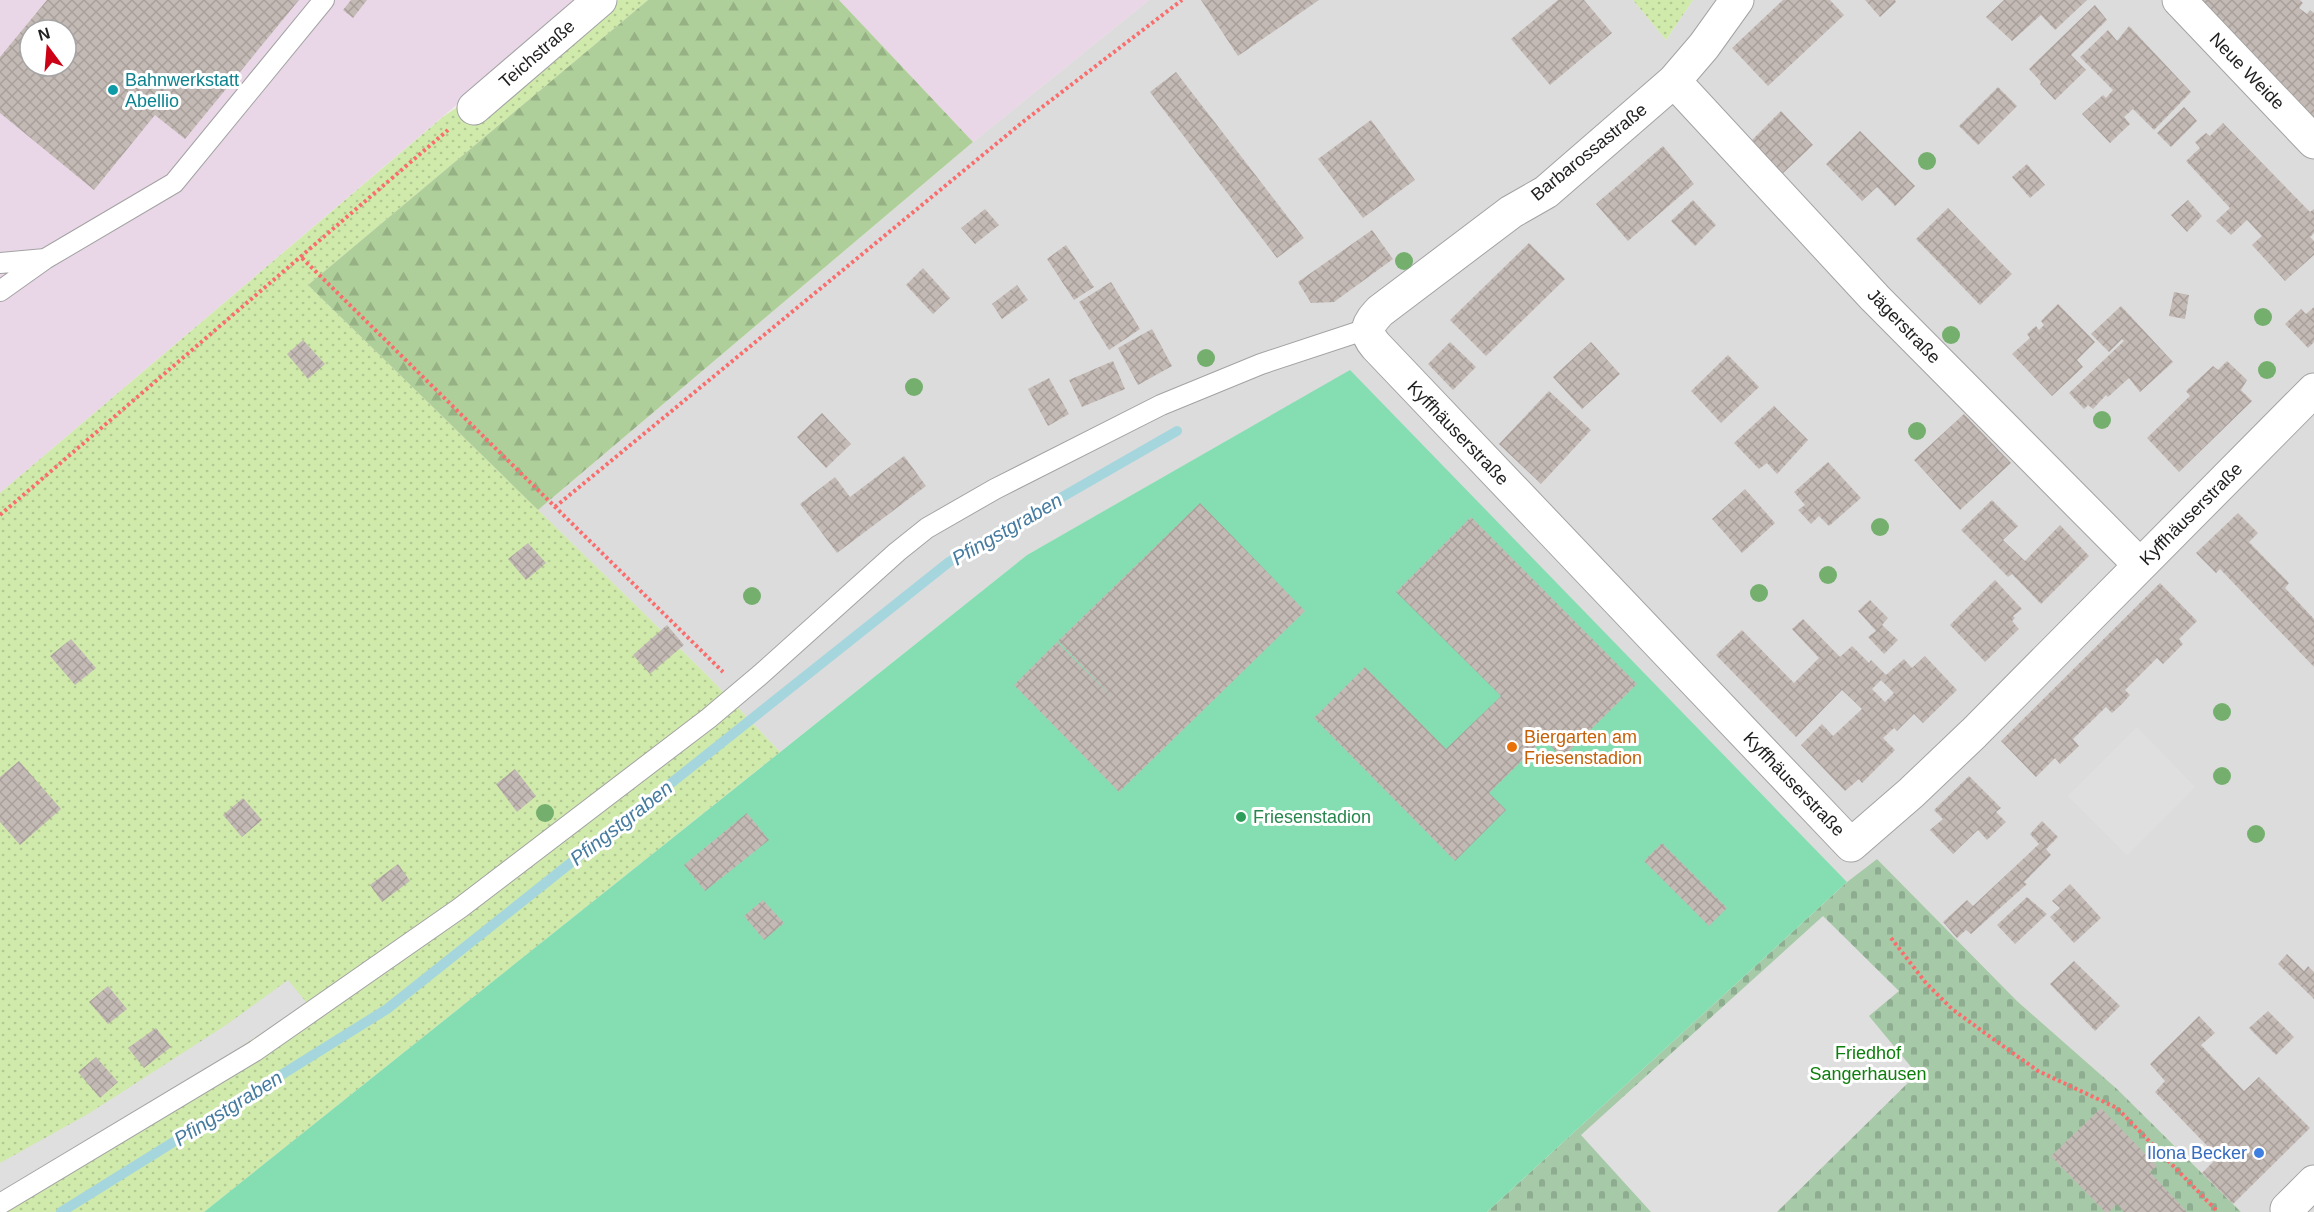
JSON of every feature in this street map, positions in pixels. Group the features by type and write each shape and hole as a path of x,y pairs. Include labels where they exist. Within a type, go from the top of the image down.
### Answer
{"street":[{"name":"Teichstraße","path":"474,108 600,0"},
{"name":"Barbarossastraße","path":"1367,329 1380,311 1511,212 1546,192 1674,81 1704,46 1737,0"},
{"name":"Neue Weide","path":"2179,0 2314,142"},
{"name":"Jägerstraße","path":"1674,81 1875,298 2140,566"},
{"name":"Kyffhäuserstraße","path":"1367,329 1369,337 1376,346 1851,845 1911,794 1974,733 2314,390"},
{"path":"2287,1209 2314,1182"}],"lane":[{"path":"0,291 45,259 174,183 324,0"},
{"path":"0,263 45,259"},
{"path":"0,1204 234,1065 322,1006 469,901 742,691 907,543 972,501 1161,405 1269,361 1367,329"}],"path":[{"path":"555,507 1024,121 1182,0"},
{"path":"0,514 302,258 474,108"},
{"path":"302,258 742,691"},
{"path":"1891,938 1926,983 1952,1009 2038,1071 2117,1108 2218,1212"}],"shaded area":[{"path":"0,0 580,0 0,493"},
{"path":"839,0 1149,0 973,142"},
{"path":"1149,0 1633,0 1666,40 1693,0 2314,0 2314,1212 2241,1212 2117,1089 2017,1001 1877,859 1847,882 1350,371 1027,555 780,752 707,675 538,510 973,142"},
{"path":"2137,727 2195,787 2127,855 2068,796"},
{"path":"1823,916 1899,991 1869,1016 1917,1074 1777,1212 1651,1212 1581,1135"},
{"path":"288,980 307,1003 188,1082 0,1194 0,1163 88,1114 226,1025"}],"green space":[{"path":"619,0 648,0 308,285 707,675 780,752 204,1212 0,1212 0,493 444,116"},
{"path":"648,0 839,0 973,142 538,510 308,285"},
{"path":"1633,0 1693,0 1666,40"},
{"name":"Friesenstadion","path":"1350,370 1847,882 1487,1212 204,1212 1027,555"},
{"name":"Friedhof Sangerhausen","path":"1877,859 2017,1001 2117,1089 2241,1212 1487,1212 1847,882"}],"building":[{"name":"Bahnwerkstatt Abellio","path":"47,0 299,0 185,139 155,115 94,190 0,113 0,57 18,35 18,78 78,78 78,18 32,18"},
{"path":"351,0 367,0 353,18 343,10"},
{"path":"1201,0 1319,0 1238,56"},
{"path":"1558,0 1584,0 1612,33 1550,85 1511,39"},
{"path":"1783,0 1830,0 1844,15 1768,86 1732,48"},
{"path":"1865,0 1895,0 1896,2 1880,17"},
{"path":"2004,0 2087,0 2055,30 2041,15 2012,41 1986,17"},
{"path":"2197,0 2300,0 2303,3 2299,8 2307,14 2310,10 2314,13 2314,133"},
{"path":"2095,5 2107,20 2071,55 2086,70 2055,100 2029,69"},
{"path":"2129,26 2191,92 2154,130 2133,109 2124,117 2130,124 2110,143 2082,114 2103,95 2106,98 2113,90 2080,57 2108,30 2117,41"},
{"path":"1176,72 1304,238 1277,258 1150,92"},
{"path":"1998,87 2017,106 1978,145 1959,126"},
{"path":"2184,107 2197,121 2171,147 2157,133"},
{"path":"1781,111 1813,145 1780,176 1749,143"},
{"path":"1371,120 1415,180 1363,218 1318,159"},
{"path":"2223,123 2310,212 2314,209 2314,233 2310,237 2314,241 2314,255 2285,281 2252,245 2262,236 2247,220 2231,235 2216,221 2230,208 2186,161 2200,148 2195,142 2206,133 2210,136"},
{"path":"1860,131 1915,186 1895,206 1877,187 1862,201 1826,164"},
{"path":"1663,146 1694,184 1628,241 1596,204"},
{"path":"2027,164 2045,185 2030,198 2012,177"},
{"path":"1693,200 1716,225 1695,246 1671,221"},
{"path":"2188,200 2202,216 2187,232 2171,215"},
{"path":"1948,208 2012,274 1980,305 1916,239"},
{"path":"985,209 999,225 975,244 961,228"},
{"path":"1372,230 1393,259 1334,302 1311,303 1298,282"},
{"path":"1529,243 1565,279 1486,356 1450,320"},
{"path":"1066,245 1094,287 1074,300 1047,259"},
{"path":"923,268 950,298 933,314 906,285"},
{"path":"1111,282 1140,329 1109,350 1079,302"},
{"path":"1017,285 1028,300 1002,319 992,304"},
{"path":"2174,292 2189,295 2185,319 2169,316"},
{"path":"2058,304 2095,342 2077,360 2083,367 2052,396 2012,354 2030,338 2027,334 2036,326 2039,330 2044,325 2041,321"},
{"path":"2121,306 2173,362 2140,392 2129,378 2108,397 2106,395 2093,409 2088,405 2084,409 2069,393 2124,341 2122,339 2109,352 2091,334"},
{"path":"2314,307 2314,342 2308,348 2285,324 2301,309 2306,314"},
{"path":"1152,329 1172,366 1138,385 1118,348"},
{"path":"303,340 325,364 308,379 287,354"},
{"path":"1450,342 1476,367 1453,390 1428,364"},
{"path":"1591,342 1620,374 1582,409 1553,377"},
{"path":"1728,355 1759,387 1721,423 1691,391"},
{"path":"1113,361 1125,389 1082,407 1069,380"},
{"path":"2227,361 2247,380 2241,390 2252,401 2179,472 2147,438 2190,396 2186,391 2213,366 2218,370"},
{"path":"1049,378 1069,414 1048,426 1028,389"},
{"path":"1549,391 1591,430 1541,484 1499,444"},
{"path":"1774,406 1808,440 1777,474 1767,463 1759,469 1734,443"},
{"path":"822,413 851,444 826,468 797,437"},
{"path":"1964,414 2011,463 1960,510 1914,460"},
{"path":"904,456 926,486 837,553 800,504 835,477 850,497"},
{"path":"1828,462 1861,498 1829,526 1819,516 1811,524 1798,510 1805,505 1794,492"},
{"path":"1745,489 1775,523 1742,553 1712,519"},
{"path":"1992,500 2018,526 2003,540 2025,561 2060,525 2089,556 2041,604 2012,574 2008,577 1961,530"},
{"path":"1200,503 1305,611 1119,792 1014,685 1057,642 1116,701 1058,641"},
{"path":"2238,513 2258,533 2249,542 2289,583 2285,588 2314,619 2314,667 2220,569 2216,573 2196,553"},
{"path":"1471,517 1637,684 1562,758 1544,739 1489,793 1506,810 1455,861 1314,718 1365,667 1446,749 1501,696 1396,592"},
{"path":"528,543 546,563 526,580 508,559"},
{"path":"1995,580 2022,609 2013,616 2015,618 2012,621 2019,629 1985,662 1950,625"},
{"path":"2160,583 2197,621 2179,639 2183,644 2163,664 2157,658 2125,690 2130,695 2123,703 2112,713 2106,707 2073,739 2079,746 2060,764 2055,758 2036,777 2001,741"},
{"path":"1870,600 1888,618 1882,625 1898,640 1884,654 1868,637 1876,631 1858,611"},
{"path":"1803,619 1840,657 1852,646 1869,663 1871,660 1886,675 1904,659 1912,668 1925,656 1957,690 1923,723 1914,714 1897,731 1894,728 1883,738 1895,750 1862,783 1859,779 1845,791 1801,745 1822,724 1833,736 1862,709 1842,690 1796,737 1716,655 1742,630 1794,683 1819,658 1792,629","holes":["1881,680 1894,693 1885,702 1872,689"]},
{"path":"667,625 684,645 650,674 633,655"},
{"path":"71,639 96,668 75,685 50,656"},
{"path":"19,761 61,809 20,845 0,822 0,777"},
{"path":"515,769 536,796 517,812 496,784"},
{"path":"1969,776 2001,808 1996,812 2006,822 1987,840 1978,830 1953,854 1930,830 1943,819 1934,810"},
{"path":"243,798 262,820 242,837 223,815"},
{"path":"747,813 769,840 705,891 684,865"},
{"path":"2042,821 2058,837 2046,849 2051,855 2024,882 2027,884 1971,934 1966,930 1957,938 1943,922 1967,900 1973,906 2039,844 2030,834"},
{"path":"1662,843 1727,908 1709,926 1644,861"},
{"path":"398,864 410,881 382,902 370,885"},
{"path":"2070,884 2101,918 2074,943 2050,917 2060,908 2052,901"},
{"path":"2027,897 2047,914 2015,944 1997,925"},
{"path":"763,900 784,923 764,940 744,916"},
{"path":"2287,954 2304,971 2308,966 2314,972 2314,999 2278,964"},
{"path":"2074,961 2120,1006 2095,1031 2050,984"},
{"path":"108,986 127,1009 108,1024 89,1002"},
{"path":"2268,1011 2294,1037 2276,1055 2249,1028"},
{"path":"2199,1016 2215,1033 2201,1045 2244,1091 2259,1077 2310,1128 2233,1204 2202,1173 2218,1157 2155,1092 2165,1081 2150,1064"},
{"path":"156,1028 171,1047 144,1068 128,1048"},
{"path":"96,1057 118,1082 100,1098 78,1072"},
{"path":"2101,1108 2157,1166 2150,1172 2187,1212 2124,1212 2117,1204 2109,1212 2105,1212 2051,1156"}],"waterway":[{"name":"Pfingstgraben","path":"61,1212 387,1009 949,562 1177,431"}],"place":[{"name":"Bahnwerkstatt Abellio","path":"113,90"},
{"name":"Biergarten am Friesenstadion","path":"1512,747"},
{"name":"Friesenstadion","path":"1241,817"},
{"name":"Ilona Becker","path":"2259,1153"}]}
